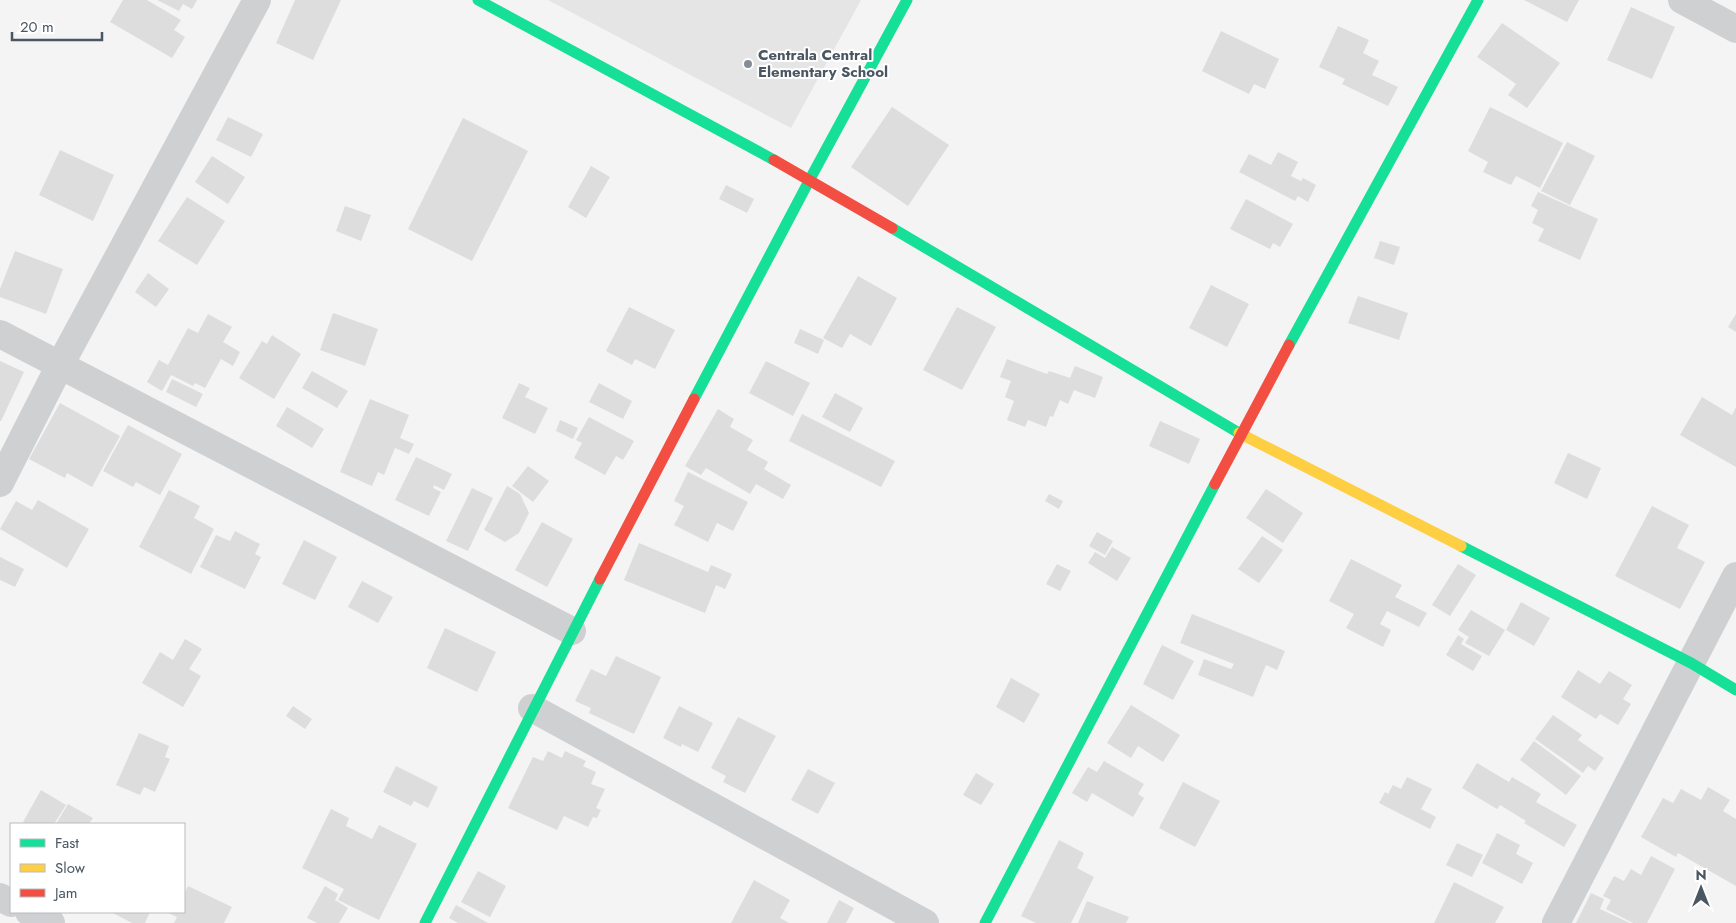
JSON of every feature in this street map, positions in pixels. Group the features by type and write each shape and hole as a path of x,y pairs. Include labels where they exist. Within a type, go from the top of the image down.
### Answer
{"street":[{"path":"0,483 60,365 257,0"},
{"path":"478,0 810,180 1241,434 1691,663 1736,690"},
{"path":"425,923 572,631 907,0"},
{"path":"985,923 1241,434 1478,0"},
{"path":"1682,0 1736,30"},
{"path":"0,334 572,631"},
{"path":"1556,923 1736,576"},
{"path":"532,708 925,923"},
{"path":"31,913 52,923"}],"shaded area":[{"name":"Centrala Central Elementary School","path":"548,0 861,0 791,128"}],"building":[{"path":"123,0 147,0 181,20 174,30 185,37 172,58 110,22"},
{"path":"157,0 197,0 192,9 183,4 179,11"},
{"path":"295,0 341,0 313,60 276,43"},
{"path":"1524,0 1579,0 1567,22"},
{"path":"1631,7 1675,27 1652,79 1607,60"},
{"path":"1502,23 1560,63 1527,108 1508,95 1516,84 1477,57"},
{"path":"1338,26 1369,40 1363,53 1379,61 1372,75 1398,87 1388,106 1342,84 1345,79 1319,67"},
{"path":"1221,31 1279,59 1265,89 1254,84 1249,94 1202,71"},
{"path":"892,107 949,145 908,206 851,167"},
{"path":"1490,107 1563,143 1540,188 1516,176 1511,185 1483,172 1488,162 1468,151"},
{"path":"228,117 263,134 251,157 216,140"},
{"path":"463,118 528,151 472,261 408,229"},
{"path":"1567,142 1595,156 1570,205 1541,191"},
{"path":"60,150 114,175 93,221 39,195"},
{"path":"1278,152 1298,162 1291,176 1301,181 1303,178 1316,185 1308,202 1298,196 1295,201 1239,172 1249,154 1271,165"},
{"path":"212,156 245,177 228,204 195,182"},
{"path":"591,166 610,177 586,218 568,207"},
{"path":"726,185 754,199 747,213 719,199"},
{"path":"1538,192 1598,219 1580,260 1538,241 1544,229 1532,223 1538,210 1531,206"},
{"path":"187,197 225,221 197,265 158,241"},
{"path":"1246,199 1293,224 1280,247 1273,243 1270,249 1230,229"},
{"path":"345,206 371,215 361,241 336,231"},
{"path":"1380,241 1400,247 1394,265 1374,258"},
{"path":"15,251 63,269 46,314 0,297 0,289"},
{"path":"148,273 169,289 156,307 135,292"},
{"path":"858,276 897,298 871,346 850,334 842,348 823,338"},
{"path":"1211,285 1249,304 1227,347 1189,328"},
{"path":"1358,296 1408,313 1399,340 1348,323"},
{"path":"629,307 675,330 655,369 635,359 632,365 606,351"},
{"path":"957,307 996,327 962,390 923,370"},
{"path":"333,313 378,329 365,366 320,350"},
{"path":"208,314 232,327 223,342 240,352 233,366 221,359 205,388 195,383 193,386 171,375 162,391 147,382 159,360 168,365 188,328 198,333"},
{"path":"1736,314 1736,332 1728,327"},
{"path":"800,329 824,340 818,354 794,343"},
{"path":"272,335 301,354 274,399 239,378 262,341 267,344"},
{"path":"1007,359 1047,374 1049,371 1070,378 1075,366 1103,377 1095,398 1074,390 1068,404 1060,400 1053,417 1050,416 1046,427 1028,420 1025,427 1007,420 1014,401 1005,397 1011,381 1000,377"},
{"path":"0,361 24,372 1,421 0,421"},
{"path":"766,361 810,383 793,416 749,393"},
{"path":"312,371 348,391 337,408 302,388"},
{"path":"172,379 203,394 196,407 166,392"},
{"path":"519,383 530,388 525,397 548,408 535,434 502,418"},
{"path":"599,383 632,401 623,419 589,402"},
{"path":"835,393 863,408 850,432 822,417"},
{"path":"1702,397 1732,415 1736,407 1736,467 1680,435"},
{"path":"370,399 409,415 400,438 414,444 409,454 395,448 384,475 378,472 372,486 340,472"},
{"path":"60,403 120,436 92,487 67,473 65,478 29,459"},
{"path":"287,407 324,429 312,448 276,426"},
{"path":"718,409 734,419 730,427 753,440 747,450 768,462 764,469 791,485 783,499 756,484 750,494 706,468 701,475 685,466"},
{"path":"802,414 895,461 881,487 789,441"},
{"path":"589,417 634,441 623,460 616,456 605,475 574,458 582,443 576,440"},
{"path":"560,420 578,428 573,439 556,431"},
{"path":"1160,421 1200,439 1189,464 1149,446"},
{"path":"128,425 182,454 160,495 136,482 133,487 103,471"},
{"path":"1568,453 1601,468 1587,499 1554,483"},
{"path":"416,457 452,474 444,490 434,485 433,488 441,492 429,516 395,500"},
{"path":"528,466 549,481 533,502 512,486"},
{"path":"688,472 748,502 733,531 717,523 708,542 674,525 684,506 674,501"},
{"path":"507,486 520,494 529,513 519,533 505,542 484,530"},
{"path":"472,488 493,498 468,551 446,541"},
{"path":"1266,489 1303,513 1283,543 1246,518"},
{"path":"169,490 200,506 194,518 214,529 191,574 139,547"},
{"path":"1049,494 1063,501 1059,509 1045,501"},
{"path":"38,500 89,529 67,568 0,529 16,501 32,510"},
{"path":"1652,506 1689,525 1677,548 1705,562 1680,609 1615,576"},
{"path":"542,522 573,539 547,587 515,570"},
{"path":"235,531 260,544 255,554 261,557 245,589 200,567 216,535 230,541"},
{"path":"1097,532 1113,541 1105,555 1089,546"},
{"path":"1262,536 1283,550 1259,583 1238,569"},
{"path":"304,540 337,557 315,600 282,584"},
{"path":"639,543 708,572 711,565 732,574 725,589 716,585 705,613 624,580"},
{"path":"1112,547 1131,558 1117,581 1088,563 1095,552 1105,558"},
{"path":"0,557 24,569 15,587 0,580"},
{"path":"1351,559 1402,585 1395,597 1427,613 1419,627 1387,611 1380,624 1391,630 1383,647 1346,628 1354,614 1329,601"},
{"path":"1057,564 1071,571 1060,591 1046,584"},
{"path":"1458,564 1476,575 1450,616 1432,605"},
{"path":"362,581 393,597 378,623 348,607"},
{"path":"1521,602 1550,618 1534,646 1506,630"},
{"path":"1471,610 1505,630 1489,656 1465,643 1469,637 1458,630"},
{"path":"1192,614 1285,651 1277,670 1266,665 1253,697 1198,675 1204,659 1231,669 1234,664 1180,643"},
{"path":"445,628 496,652 477,692 427,668"},
{"path":"1458,635 1464,639 1461,644 1482,656 1473,671 1446,655"},
{"path":"185,639 202,649 189,669 201,676 183,707 142,683 160,652 173,660"},
{"path":"1162,645 1194,661 1173,700 1143,684"},
{"path":"616,656 661,677 634,734 589,713 591,708 575,701 591,669 606,676"},
{"path":"1578,670 1600,684 1609,671 1632,685 1623,699 1631,704 1618,725 1600,714 1596,719 1561,697"},
{"path":"1011,678 1040,694 1024,723 996,707"},
{"path":"1131,705 1180,735 1163,762 1138,746 1131,758 1107,743"},
{"path":"293,706 312,719 305,729 286,716"},
{"path":"679,706 713,723 698,752 682,744 681,747 663,738"},
{"path":"1553,715 1582,735 1578,740 1604,758 1595,771 1588,766 1583,773 1535,739"},
{"path":"738,717 776,736 745,793 723,782 726,776 711,768"},
{"path":"139,733 169,746 165,757 170,759 155,792 144,787 140,795 116,785"},
{"path":"1534,741 1581,776 1566,795 1520,760"},
{"path":"548,751 562,758 565,751 586,761 583,766 596,772 591,784 605,789 596,808 601,810 597,818 593,817 588,827 564,816 557,830 508,808 533,757 543,761"},
{"path":"1104,761 1144,784 1138,794 1144,798 1133,817 1092,793 1087,802 1072,793 1088,767 1097,772"},
{"path":"1477,763 1509,782 1512,777 1541,794 1536,802 1577,825 1564,847 1524,823 1526,821 1500,805 1497,809 1462,788"},
{"path":"396,766 438,787 428,808 414,801 411,806 383,792"},
{"path":"808,769 835,783 818,814 791,800"},
{"path":"976,773 994,784 981,805 963,795"},
{"path":"1407,777 1432,789 1421,809 1436,817 1430,829 1379,803 1385,792 1388,794 1393,785 1401,789"},
{"path":"1183,782 1220,801 1195,847 1159,828"},
{"path":"1708,787 1730,800 1723,811 1736,819 1736,886 1678,853 1676,857 1641,837 1663,798 1673,803 1681,789 1701,800"},
{"path":"41,790 66,805 55,823 23,822"},
{"path":"68,804 93,818 90,823 57,823"},
{"path":"331,809 349,818 346,826 372,839 379,825 417,844 379,920 338,900 344,889 302,868"},
{"path":"1497,833 1520,845 1516,854 1533,863 1522,884 1482,863"},
{"path":"1059,840 1084,853 1077,868 1094,877 1071,923 1036,923 1021,916"},
{"path":"1457,843 1483,855 1472,877 1446,865"},
{"path":"1651,856 1675,869 1647,923 1633,923 1606,909 1611,900 1603,896 1614,876 1624,881 1631,869 1641,875"},
{"path":"478,871 506,886 490,917 461,902"},
{"path":"754,880 790,900 780,918 789,923 731,923"},
{"path":"1454,882 1504,907 1495,923 1434,923"},
{"path":"188,886 232,907 224,923 174,923 177,917 168,913 185,913 185,892"},
{"path":"325,886 338,894 335,900 348,908 339,923 317,923 307,918"},
{"path":"1591,893 1604,899 1600,909 1630,923 1576,923"},
{"path":"839,900 854,908 846,923 827,923"},
{"path":"1087,901 1129,917 1126,923 1078,923"},
{"path":"456,905 488,923 458,923 449,918"},
{"path":"113,913 150,913 145,923 132,923"}],"traffic: fast":[{"path":"478,0 774,160"},
{"path":"694,399 907,0"},
{"path":"1289,345 1478,0"},
{"path":"892,228 1239,433"},
{"path":"985,923 1215,484"},
{"path":"1461,546 1691,663 1736,690"},
{"path":"425,923 600,579"}],"traffic: slow":[{"path":"1239,433 1461,546"}],"traffic: jam":[{"path":"774,160 892,228"},
{"path":"1215,484 1289,345"},
{"path":"600,579 694,399"}],"place":[{"name":"Centrala Central Elementary School","path":"748,64"}]}
